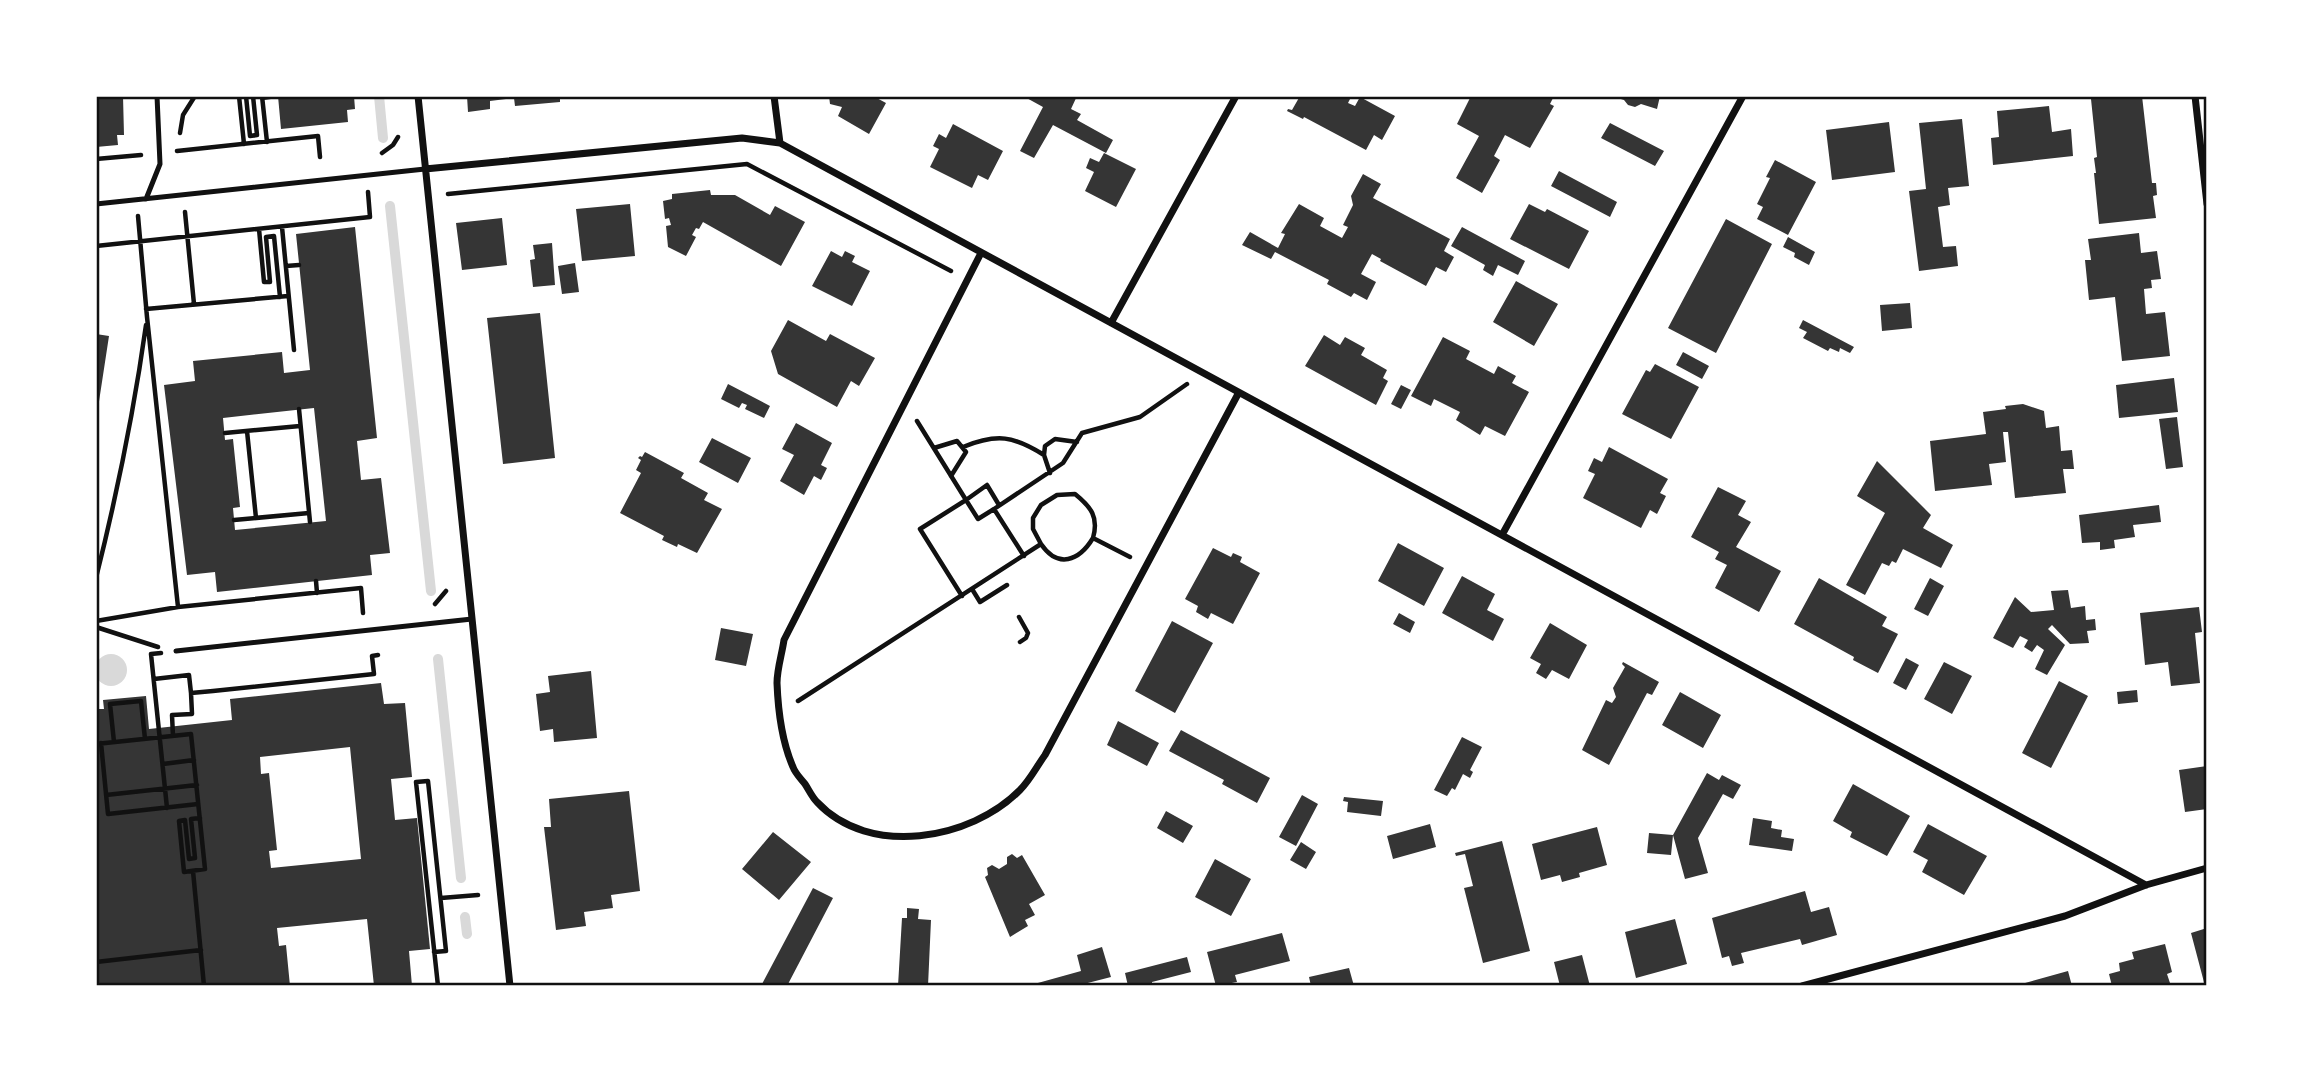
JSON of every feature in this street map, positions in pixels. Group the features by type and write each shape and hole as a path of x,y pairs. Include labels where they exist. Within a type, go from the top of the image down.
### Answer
{"street":[{"path":"418,96 510,986"},
{"path":"775,96 780,143"},
{"path":"1111,323 1236,96"},
{"path":"1502,534 1743,96"},
{"path":"2195,96 2207,204"},
{"path":"425,169 742,138 780,143 2146,885"},
{"path":"981,253 784,640 777,681 780,712 793,767 817,802 834,816 860,829 891,836 923,837 963,827 993,811 1020,790 1045,755 1238,394"},
{"path":"1802,986 2065,916 2146,885 2207,869"}],"lane":[{"path":"146,199 160,164 157,96"},
{"path":"96,204 425,169"},
{"path":"176,651 472,619"}],"path":[{"path":"179,151 183,114 195,96"},
{"path":"239,96 244,144"},
{"path":"246,96 250,136 257,135 253,96"},
{"path":"267,142 262,97 276,96"},
{"path":"96,159 318,136 320,157"},
{"path":"373,155 387,150 398,137"},
{"path":"448,194 747,164 968,280"},
{"path":"96,246 370,217 367,189"},
{"path":"146,199 138,217 146,317 178,607"},
{"path":"282,227 294,350"},
{"path":"259,229 264,282 270,282 266,237 274,236 279,297"},
{"path":"188,237 194,304"},
{"path":"286,266 299,265"},
{"path":"146,309 288,296"},
{"path":"96,578 128,443 146,317"},
{"path":"905,403 978,519 1051,473 1063,463 1082,433 1140,417 1202,374"},
{"path":"299,410 310,522"},
{"path":"225,433 301,426"},
{"path":"247,431 256,518"},
{"path":"963,447 977,441 1002,437 1021,441 1044,455"},
{"path":"1051,473 1044,455 1045,446 1055,439 1077,442"},
{"path":"934,448 957,441 963,447 966,452 951,476"},
{"path":"962,596 920,529 986,485 1024,556"},
{"path":"1074,494 1086,503 1094,514 1096,526 1093,538 1080,555 1058,559 1048,554 1041,544 1033,529 1033,518 1041,505 1057,495 1074,494"},
{"path":"234,520 309,513"},
{"path":"1093,538 1146,565"},
{"path":"780,712 1041,544"},
{"path":"316,581 317,593"},
{"path":"972,589 980,601 1007,585"},
{"path":"96,621 178,607 361,588 363,613 368,612"},
{"path":"1019,617 1028,633 1020,642"},
{"path":"96,627 142,643 176,651"},
{"path":"167,807 151,654 176,651"},
{"path":"191,693 374,674 372,656 378,655"},
{"path":"154,679 189,675 192,714 172,715 173,736"},
{"path":"114,742 110,704 141,701 145,739"},
{"path":"198,804 108,814 98,743 191,734 197,785 205,869 184,872 179,821 185,820 189,859 195,858 191,819 200,818"},
{"path":"163,764 194,760"},
{"path":"434,952 446,951 428,781 416,782 434,952 438,986"},
{"path":"106,794 197,785"},
{"path":"193,871 204,986"},
{"path":"440,898 478,895"},
{"path":"96,962 201,950"}],"shaded area":[{"path":"111,654 123,658 127,670 123,682 111,686 99,682 95,670 99,658"}],"building":[{"path":"96,96 123,96 124,135 117,135 118,145 96,147"},
{"path":"278,96 354,96 355,109 347,110 348,122 281,129"},
{"path":"467,96 560,96 560,102 515,106 514,98 490,101 490,109 468,112"},
{"path":"829,96 873,96 886,103 869,134 838,116 842,107 830,104"},
{"path":"1023,96 1077,96 1071,109 1081,114 1077,120 1113,140 1106,153 1053,125 1034,158 1020,151 1043,107"},
{"path":"1300,96 1344,96 1350,99 1348,103 1355,106 1360,97 1395,116 1382,140 1374,135 1366,150 1304,117 1303,119 1287,111 1292,110"},
{"path":"1471,96 1554,96 1550,104 1554,106 1530,148 1505,135 1494,156 1500,160 1482,193 1456,178 1479,136 1457,124"},
{"path":"1611,96 1660,96 1657,109 1641,104 1635,107"},
{"path":"2142,96 2152,183 2156,183 2157,195 2153,196 2156,218 2099,224 2094,173 2094,158 2097,157 2091,99"},
{"path":"2049,106 2052,132 2071,129 2073,156 1993,165 1991,138 1999,137 1997,111"},
{"path":"1962,119 1969,186 1948,188 1950,205 1938,207 1943,247 1956,246 1958,266 1919,271 1909,191 1926,189 1919,123"},
{"path":"1889,122 1895,172 1832,180 1826,130"},
{"path":"1610,123 1664,151 1655,166 1601,138"},
{"path":"953,124 1003,151 988,180 978,175 972,188 930,167 939,149 933,146 939,134 946,138"},
{"path":"1104,153 1136,169 1116,207 1085,191 1094,172 1086,168 1090,158 1099,162"},
{"path":"1775,160 1816,182 1788,235 1757,219 1763,207 1757,204 1770,178 1766,177"},
{"path":"1559,171 1617,202 1610,217 1551,186"},
{"path":"1363,174 1381,184 1373,198 1450,239 1444,251 1454,257 1446,272 1436,267 1426,286 1372,254 1361,274 1376,282 1367,300 1354,293 1351,297 1327,284 1329,280 1275,252 1271,259 1242,245 1250,232 1278,248 1285,234 1281,233 1299,204 1324,218 1320,226 1342,238 1348,227 1343,225 1353,205 1351,196"},
{"path":"710,190 711,195 735,195 770,215 775,206 805,222 781,266 703,222 692,235 696,237 686,256 668,247 666,226 671,225 669,218 665,219 663,201 672,199 672,194"},
{"path":"630,204 635,256 582,261 576,209"},
{"path":"1529,204 1545,212 1547,209 1589,231 1569,269 1510,239"},
{"path":"502,218 507,265 462,270 456,223"},
{"path":"1726,219 1772,244 1716,353 1668,328"},
{"path":"355,227 377,438 357,441 361,480 381,478 390,553 370,555 372,575 217,592 215,572 187,575 164,385 195,381 193,361 282,352 284,373 310,370 296,234","holes":["314,408 326,521 235,530 233,508 240,507 233,439 225,440 223,418"]},
{"path":"1462,227 1525,261 1518,275 1498,265 1493,276 1483,270 1485,265 1451,246"},
{"path":"2139,233 2141,253 2157,251 2161,279 2151,280 2152,288 2144,289 2146,314 2165,312 2170,356 2122,361 2115,297 2089,300 2085,260 2091,260 2088,239"},
{"path":"1788,237 1815,252 1809,265 1783,247"},
{"path":"552,243 555,285 533,287 530,260 535,259 533,245"},
{"path":"831,251 842,257 845,251 855,256 852,262 870,271 852,306 812,286"},
{"path":"575,263 579,292 562,294 558,266"},
{"path":"1516,281 1558,304 1534,346 1493,322"},
{"path":"1910,303 1912,328 1882,331 1880,305"},
{"path":"540,313 555,458 503,464 487,318"},
{"path":"788,320 826,341 830,334 875,358 859,386 851,381 837,407 778,374 771,351"},
{"path":"1803,320 1854,347 1850,353 1840,348 1839,352 1830,348 1828,351 1803,338 1807,332 1799,328"},
{"path":"96,334 109,336 98,408 96,408"},
{"path":"1324,335 1340,345 1345,337 1365,348 1361,355 1387,370 1383,378 1388,381 1376,405 1305,366"},
{"path":"1443,337 1470,351 1466,359 1494,374 1498,366 1516,376 1512,383 1529,392 1505,436 1485,426 1480,435 1456,420 1460,412 1434,399 1431,406 1411,396"},
{"path":"1683,352 1709,366 1702,379 1676,365"},
{"path":"1655,364 1699,387 1671,439 1622,414 1646,370 1650,372"},
{"path":"2174,378 2178,412 2119,418 2116,385"},
{"path":"728,384 770,406 764,418 745,409 747,405 742,403 739,408 721,399"},
{"path":"1401,385 1411,390 1401,409 1391,404"},
{"path":"2023,404 2044,411 2046,428 2059,426 2061,451 2072,450 2074,469 2063,469 2066,493 2015,498 2008,432 2003,432 2006,462 1989,464 1992,485 1935,491 1930,441 1986,434 1983,412"},
{"path":"2177,417 2183,467 2166,469 2159,419"},
{"path":"796,423 832,443 821,465 827,468 821,480 814,476 804,495 780,481 794,455 782,449"},
{"path":"712,438 751,458 738,483 699,462"},
{"path":"1609,447 1668,479 1660,493 1666,496 1657,514 1650,510 1641,528 1583,498 1595,474 1588,471 1594,458 1602,462"},
{"path":"645,452 684,473 681,478 708,493 704,500 722,509 697,553 662,540 664,536 620,513 641,473 636,470 641,460 638,458"},
{"path":"1877,461 1931,515 1923,528 1953,545 1941,568 1903,549 1896,563 1892,561 1889,566 1882,563 1865,595 1846,585 1885,513 1857,496"},
{"path":"1718,487 1746,501 1738,515 1751,522 1736,547 1781,571 1759,612 1715,588 1727,565 1715,559 1719,552 1691,537"},
{"path":"2159,505 2161,522 2133,525 2135,537 2114,540 2115,548 2100,550 2100,542 2082,543 2079,515"},
{"path":"1398,543 1444,568 1424,606 1378,581"},
{"path":"1213,548 1231,557 1233,553 1242,557 1240,562 1260,573 1233,624 1211,613 1208,619 1196,612 1198,606 1185,599"},
{"path":"1462,576 1495,594 1487,610 1504,619 1493,641 1442,613"},
{"path":"1819,578 1887,617 1882,626 1898,634 1878,673 1794,624"},
{"path":"1930,578 1944,586 1928,616 1914,609"},
{"path":"2068,590 2071,608 2085,606 2086,620 2095,619 2096,630 2087,631 2089,643 2070,644 2052,625 2048,629 2065,645 2047,675 2035,669 2044,650 2037,645 2032,652 2024,647 2028,640 2020,636 2013,648 1993,638 2015,597 2031,612 2054,610 2051,591"},
{"path":"2199,607 2202,632 2195,633 2200,683 2171,686 2168,662 2145,665 2140,613"},
{"path":"1399,613 1415,622 1410,633 1393,624"},
{"path":"1172,621 1213,643 1175,713 1135,691"},
{"path":"1550,623 1587,645 1569,679 1552,670 1546,679 1536,673 1541,664 1530,658"},
{"path":"721,628 753,634 746,666 715,660"},
{"path":"1906,658 1919,665 1906,690 1893,683"},
{"path":"1623,662 1659,682 1652,695 1647,693 1609,765 1582,750 1606,700 1612,703 1616,697 1613,688 1625,667"},
{"path":"1944,662 1972,676 1952,714 1924,699"},
{"path":"591,671 597,738 554,742 553,729 540,731 536,694 550,692 548,676"},
{"path":"2059,681 2088,696 2051,768 2022,753"},
{"path":"381,683 384,704 405,703 412,777 391,779 395,820 417,818 430,949 409,951 412,986 374,986 367,919 277,928 279,946 286,945 290,986 96,986 96,709 104,709 103,700 146,696 149,729 232,720 230,699","holes":["350,747 361,859 271,868 269,851 277,850 269,773 261,774 260,757"]},
{"path":"2137,690 2138,702 2118,704 2117,692"},
{"path":"1680,692 1721,715 1703,748 1662,725"},
{"path":"1118,721 1159,743 1147,766 1107,745"},
{"path":"1181,730 1270,778 1257,803 1222,784 1224,780 1169,751"},
{"path":"1462,737 1482,747 1470,770 1473,772 1470,778 1463,774 1455,790 1452,788 1447,796 1434,790"},
{"path":"2207,766 2207,809 2185,812 2179,770"},
{"path":"1707,773 1719,780 1722,775 1741,785 1733,799 1723,794 1698,838 1708,873 1685,879 1673,835"},
{"path":"1853,784 1910,816 1887,856 1850,837 1852,832 1833,821"},
{"path":"629,791 640,891 611,895 613,908 584,912 586,926 556,930 544,827 551,827 549,799"},
{"path":"1302,795 1318,804 1296,846 1279,837"},
{"path":"1344,797 1383,801 1381,816 1347,812 1348,802 1343,801"},
{"path":"1166,811 1193,826 1183,843 1157,828"},
{"path":"1753,818 1772,821 1771,828 1782,830 1781,837 1794,839 1792,851 1749,845"},
{"path":"1430,824 1436,847 1393,859 1387,836"},
{"path":"1928,824 1987,856 1964,895 1922,872 1928,860 1913,852"},
{"path":"1597,827 1607,865 1579,873 1580,877 1562,882 1560,875 1541,880 1532,844"},
{"path":"773,832 811,862 779,900 742,869"},
{"path":"1649,833 1673,835 1671,855 1647,853"},
{"path":"1502,841 1530,951 1483,963 1464,888 1473,886 1465,854 1456,856 1455,853"},
{"path":"1301,842 1316,852 1306,869 1290,860"},
{"path":"1012,854 1017,858 1022,855 1045,895 1029,904 1035,915 1025,920 1028,926 1010,937 985,877 988,875 987,868 992,865 999,869 1007,864 1007,857"},
{"path":"1215,859 1251,879 1231,916 1195,897"},
{"path":"813,888 833,898 787,986 761,986"},
{"path":"1805,891 1811,912 1829,907 1837,935 1802,945 1800,939 1741,953 1744,963 1732,966 1729,956 1722,958 1712,918"},
{"path":"907,908 919,909 918,919 931,920 928,986 898,986 902,918 907,918"},
{"path":"1675,919 1687,964 1636,978 1625,932"},
{"path":"2207,928 2207,986 2205,986 2191,933"},
{"path":"1282,933 1290,961 1235,975 1237,982 1216,986 1207,952"},
{"path":"2165,944 2172,972 2167,974 2171,986 2112,986 2109,974 2120,971 2119,963 2134,959 2132,952"},
{"path":"1102,947 1111,977 1076,986 1027,986 1081,971 1077,955"},
{"path":"1582,955 1590,986 1560,986 1554,962"},
{"path":"1187,957 1191,972 1152,982 1152,986 1128,986 1125,973"},
{"path":"1349,968 1354,986 1311,986 1309,977"},
{"path":"2068,971 2072,986 2018,986 2018,985"}],"waterway":[{"path":"379,96 383,138"},
{"path":"390,206 431,591"},
{"path":"438,659 461,878"},
{"path":"465,917 467,934"}]}
